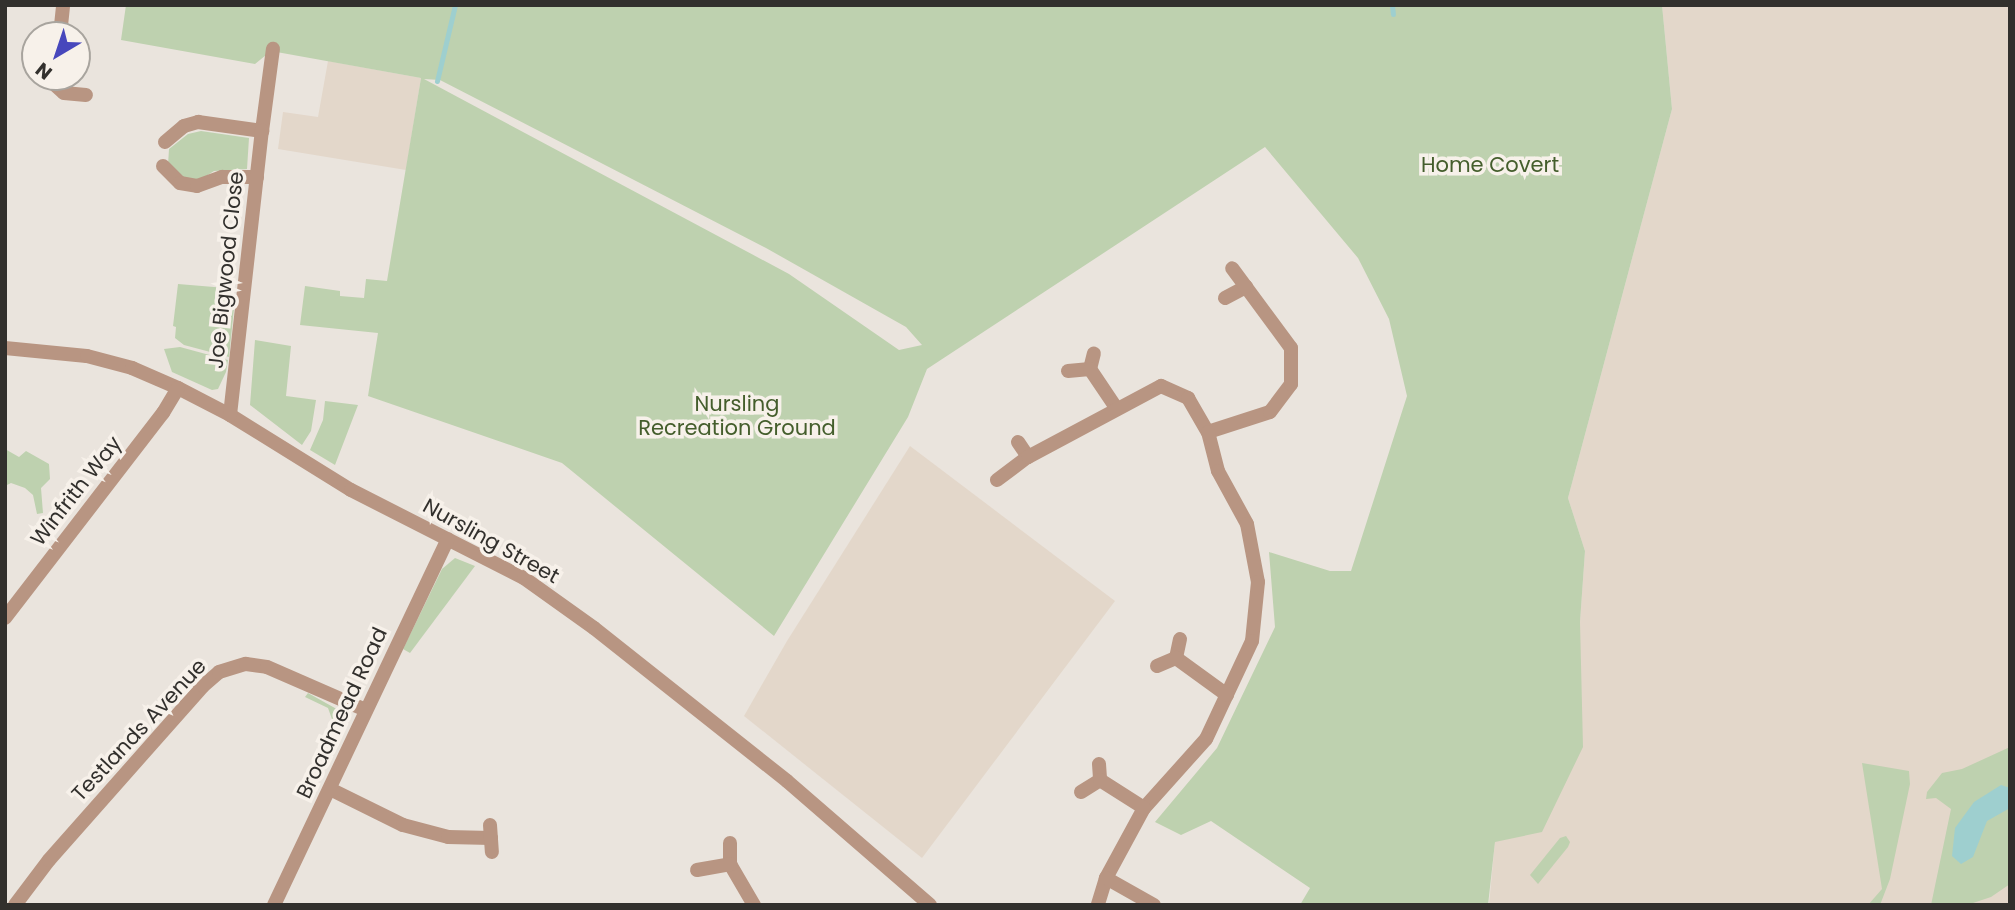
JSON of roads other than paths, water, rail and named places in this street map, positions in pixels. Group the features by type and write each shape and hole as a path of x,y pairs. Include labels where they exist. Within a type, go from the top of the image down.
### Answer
{"street":[{"name":"Joe Bigwood Close","path":"230,415 273,49"},
{"path":"62,91 86,95"},
{"path":"165,142 184,126 198,122 262,131"},
{"path":"163,166 180,183 197,186 222,177 257,177"},
{"path":"1208,432 1270,412 1291,384 1291,348 1232,268"},
{"path":"1224,298 1245,286"},
{"name":"Nursling Street","path":"5,348 87,356 132,368 178,388 230,415 351,490 524,578 594,628 797,790 930,905"},
{"path":"1094,353 1090,369 1118,409"},
{"path":"1068,370 1090,369"},
{"path":"997,480 1028,457 1161,386 1188,398 1208,432 1218,471 1247,524 1258,582 1252,641 1206,739 1144,808 1106,878 1098,905"},
{"name":"Winfrith Way","path":"5,618 163,412 178,388"},
{"path":"1018,442 1028,457"},
{"name":"Broadmead Road","path":"274,905 448,539"},
{"path":"1176,658 1180,639"},
{"path":"1176,658 1227,695"},
{"path":"1157,666 1176,658"},
{"name":"Testlands Avenue","path":"15,905 114,786 219,672 247,664 267,667 366,710"},
{"path":"1099,764 1100,780"},
{"path":"1100,780 1144,808"},
{"path":"1081,792 1100,780"},
{"path":"330,789 403,825 448,837 491,838"},
{"path":"730,843 730,864 754,905"},
{"path":"696,870 730,864"},
{"path":"1106,878 1154,905"}],"water":[{"path":"2001,785 2010,788 2010,808 1987,821 1973,857 1961,864 1952,856 1955,828 1974,802"}],"waterway":[{"path":"437,81 455,5"},
{"path":"1392,5 1393,14"}],"park label":[{"name":"Home Covert","path":"1490,165"},
{"name":"Nursling Recreation Ground","path":"737,416"}]}
